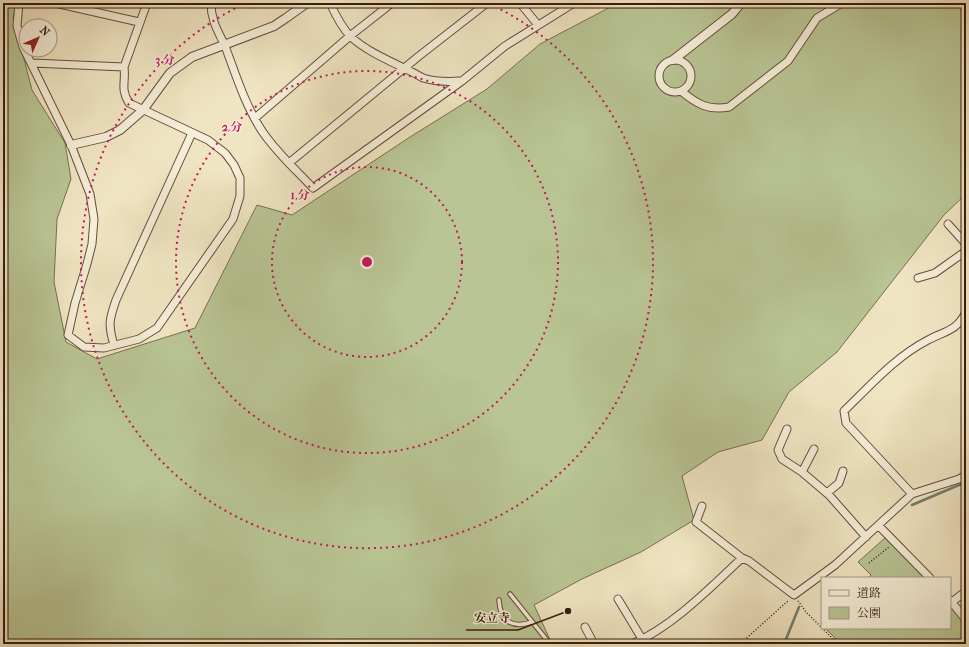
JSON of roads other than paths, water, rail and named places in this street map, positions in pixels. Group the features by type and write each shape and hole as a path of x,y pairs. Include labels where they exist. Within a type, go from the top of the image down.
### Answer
{"street":[{"path":"19,3 17,26 23,47 71,145 90,194 94,219 92,244 75,303 68,335 84,347 104,348 139,339 157,328 233,219 240,196 240,178 234,165 225,153 208,140 129,103 124,96 124,67 147,3"},
{"path":"55,3 139,22"},
{"path":"211,3 211,12 215,27 224,45 242,93 255,118 263,132 313,188 462,81 505,46 574,3"},
{"path":"71,145 106,137 120,130 143,110 170,73 192,57 274,26 307,3"},
{"path":"330,3 334,12 350,36 362,46 423,78 446,82 462,81"},
{"path":"255,118 350,36 392,3"},
{"path":"290,163 405,68 487,3"},
{"path":"520,3 538,26"},
{"path":"673,60 682,62 689,68 691,77 688,85 681,91 672,92 664,88 659,80 660,71 665,64 673,60 720,24 732,14 741,3"},
{"path":"681,91 691,99 706,107 717,109 729,107 788,61 817,18 842,3"},
{"path":"32,63 124,67"},
{"path":"114,345 110,329 111,315 116,300 192,133"},
{"path":"948,224 966,244"},
{"path":"918,278 935,273 966,251"},
{"path":"912,494 846,423 844,411 897,360 927,340 964,323 966,312"},
{"path":"787,429 778,450 782,459 802,472 827,493 866,537"},
{"path":"802,472 814,449"},
{"path":"827,493 839,483 843,471"},
{"path":"702,506 696,522 742,558 749,561 794,595 835,565 912,494 959,479 966,475"},
{"path":"879,526 929,577"},
{"path":"632,644 658,631 718,581 742,558"},
{"path":"966,591 951,601 966,620"},
{"path":"618,599 642,639"},
{"path":"585,627 594,644"}],"lane":[{"path":"510,594 550,644"},
{"path":"499,600 500,610 505,618 512,624 522,625 532,622"}],"waterway":[{"path":"912,505 966,482"},
{"path":"784,644 799,607"}],"place":[{"name":"安立寺","path":"568,611"}]}
